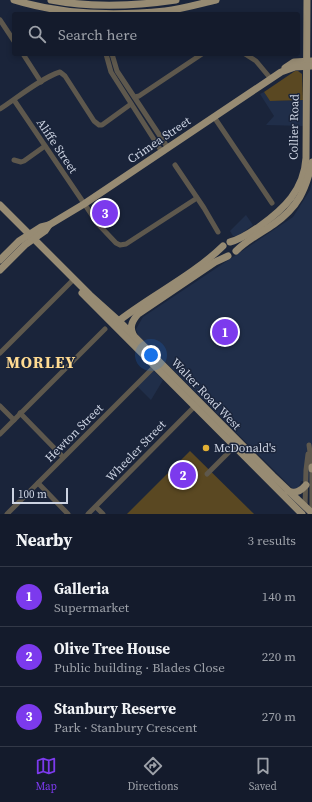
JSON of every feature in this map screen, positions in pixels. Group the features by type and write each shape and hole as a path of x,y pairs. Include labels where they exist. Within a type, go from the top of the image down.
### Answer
{"main road":[{"path":"14,0 64,11 79,12"},
{"path":"51,0 65,3 108,5 138,5 176,0"},
{"path":"147,12 166,11 216,0"},
{"name":"Collier Road","path":"236,251 249,239 273,224 293,208 305,189 309,160 307,0"},
{"name":"Crimea Street","path":"0,260 19,241 45,231 49,225 84,204 271,79 281,72 286,66 294,62 309,64"},
{"name":"Collier Road","path":"230,242 239,240 283,209 298,187 309,160"},
{"name":"Walter Road West","path":"0,205 30,238 118,324 155,366 197,404"},
{"name":"Walter Road West","path":"0,211 30,238"},
{"name":"Crimea Street","path":"0,270 30,238"},
{"path":"230,242 235,245 236,251 234,254 215,262 138,314 118,324 196,269 216,253 225,243 230,242"},
{"path":"223,246 223,252 228,256"},
{"path":"134,336 131,326 133,320 138,314"},
{"name":"Walter Road West","path":"118,324 134,336 197,404 304,512 312,513"},
{"name":"Walter Road West","path":"237,445 288,491 304,512"},
{"path":"288,491 292,493 300,491 306,485"}],"street":[{"path":"108,5 108,12"},
{"path":"0,20 12,38"},
{"path":"24,56 41,82"},
{"path":"107,56 111,72 131,104 165,150"},
{"path":"112,56 117,71 135,97 165,150"},
{"path":"135,97 139,96 199,56"},
{"path":"248,56 256,61 271,79"},
{"path":"0,109 53,74 60,72 99,125 102,125 131,104"},
{"name":"Aliffe Street","path":"14,100 101,229 116,243 120,245 126,244 197,198"},
{"path":"214,117 272,203"},
{"path":"14,160 21,162 24,161 45,146"},
{"path":"309,160 310,152 312,151"},
{"path":"175,165 218,232"},
{"path":"0,353 73,281"},
{"path":"0,434 105,329"},
{"name":"Hewton Street","path":"7,514 155,366"},
{"name":"Wheeler Street","path":"88,514 197,404"},
{"path":"0,406 14,420"},
{"path":"20,414 63,457"},
{"path":"208,474 237,445"},
{"path":"304,512 306,470 311,445"},
{"path":"311,445 312,513"},
{"path":"38,483 68,514"},
{"path":"96,507 103,514"}],"shaded area":[{"path":"295,71 302,74 303,100 270,101 264,92"},
{"path":"264,92 270,101 303,100 303,126 266,125 274,116 260,94"},
{"path":"312,182 312,482 301,481 299,487 296,489 292,488 138,335 136,329 143,317 293,217 310,190"},
{"path":"102,199 118,216 104,225 93,209 94,204"},
{"path":"246,215 253,225 238,236 233,236 230,231"},
{"path":"152,369 163,380 151,400 136,385"},
{"path":"190,451 254,514 127,514"}],"place":[{"name":"Stanbury Reserve","path":"105,213"},
{"name":"Galleria","path":"225,332"},
{"name":"McDonald's","path":"206,448"},
{"name":"Olive Tree House","path":"183,475"}],"district":[{"name":"MORLEY","path":"41,362"}]}
